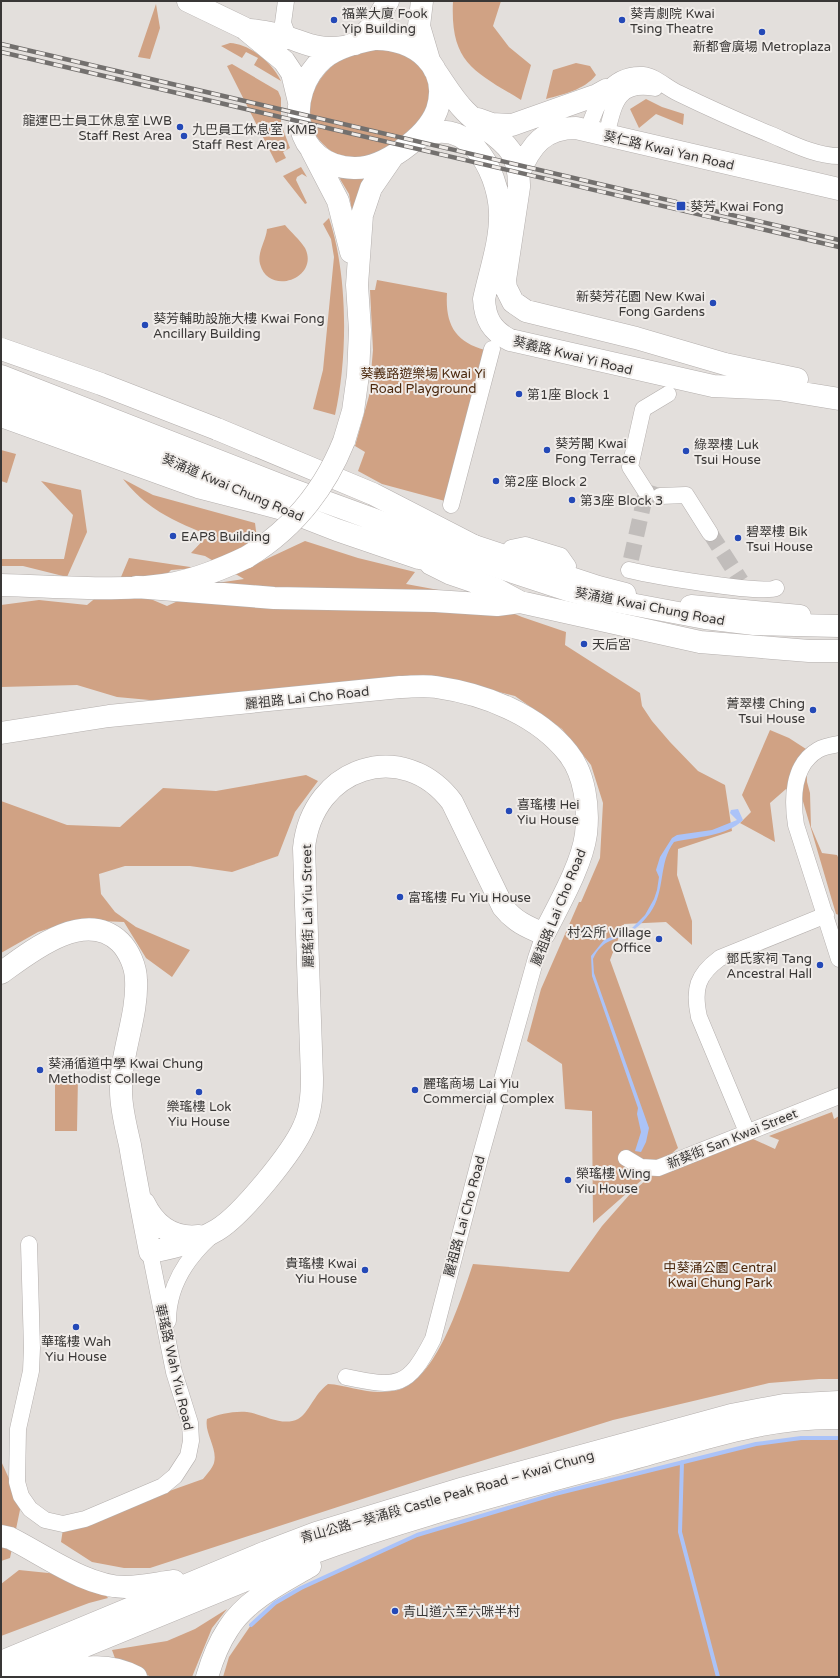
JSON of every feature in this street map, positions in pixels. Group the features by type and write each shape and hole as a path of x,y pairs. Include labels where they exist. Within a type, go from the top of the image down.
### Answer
{"main road":[{"path":"188,1 244,28 279,56 289,67 299,102 299,121 306,139 338,201 345,226 357,285"},
{"path":"299,102 305,83 317,65 325,58 349,46 375,23 388,1"},
{"path":"306,139 318,155 344,168 364,168 393,156 415,140 432,119 437,110 439,89 419,26 422,1"},
{"path":"244,28 280,35 316,48 329,49 349,46 375,39 395,40 413,46 431,65 465,111 508,148 517,161 519,173 516,212 506,288 513,302 526,312 685,352 726,364 766,373 839,385"},
{"path":"465,111 474,117 492,124 512,125 585,100 606,90"},
{"name":"葵仁路 Kwai Yan Road","path":"519,173 530,150 542,137 554,131 567,128 597,133 839,189"},
{"name":"葵義路 Kwai Yi Road","path":"415,140 422,135 439,131 456,134 464,138 479,152 489,169 497,191 500,222 484,299 484,310 493,328 500,336 673,386 778,389 839,399"},
{"path":"136,587 156,586 193,578 224,568 247,557 278,536 305,508 328,476 344,442 353,411 358,374 360,337 357,285 360,225 364,206 372,188 393,156"},
{"path":"1,349 101,384 217,429 373,494 474,546"},
{"path":"673,386 694,372 696,364 692,356 685,352"},
{"name":"葵涌道 Kwai Chung Road","path":"1,376 284,487 400,529 452,552 543,583 633,609 704,627 799,635 839,635"},
{"name":"葵涌道 Kwai Chung Road","path":"1,399 204,472 283,509 419,558 449,573 496,589 520,602 700,642 809,651 839,651"},
{"path":"1,416 198,487 283,509"},
{"name":"葵涌道 Kwai Chung Road","path":"400,529 474,546 598,587 645,598 689,606 752,612 808,617 839,616"},
{"name":"葵涌道 Kwai Chung Road","path":"419,558 450,562 569,599 633,609 754,624 839,626"},
{"path":"1,585 136,587 274,598 435,601 497,605 520,602"},
{"name":"麗祖路 Lai Cho Road","path":"1,733 109,716 400,687 434,687 475,696 500,704 531,721 553,737 569,754 578,770 584,791 587,812 586,835 580,859 541,943"},
{"name":"麗瑤街 Lai Yiu Street","path":"150,1252 179,1246 217,1230 243,1208 293,1145 304,1127 310,1109 312,1078 304,848 310,818 319,802 332,788 348,776 378,768 408,771 434,783 447,795 458,811 503,907 510,916 541,943"},
{"name":"華瑤路 Wah Yiu Road","path":"1,973 60,936 76,930 92,929 104,932 116,938 125,948 132,962 136,979 122,1072 121,1092 150,1252"},
{"path":"139,1193 151,1217 156,1223 168,1231 192,1237 217,1230"},
{"name":"青山公路－葵涌段 Castle Peak Road – Kwai Chung","path":"1,1662 290,1542 464,1488 748,1411 799,1403 839,1402"},
{"name":"青山公路－葵涌段 Castle Peak Road – Kwai Chung","path":"9,1677 307,1555 395,1526 524,1488 743,1429 782,1421 839,1418"},
{"path":"207,1677 217,1648 229,1628 243,1612 267,1592 323,1559 395,1526"},
{"path":"6,1537 72,1571 100,1583 125,1587 144,1586 209,1575"},
{"path":"49,1677 86,1666 106,1666 125,1671 136,1677"}],"street":[{"path":"286,1 283,22 289,39"},
{"path":"597,133 598,102 606,90 622,79 642,75 648,76 676,92 798,146 817,153 839,156"},
{"path":"597,133 623,92 636,87 644,86 676,92"},
{"path":"451,504 492,349"},
{"path":"673,386 643,410 630,467 653,494 686,495 710,533"},
{"path":"511,548 524,546 561,556 568,566"},
{"path":"629,570 678,580 742,584 772,590 776,588"},
{"path":"839,744 818,750 807,760 794,789 793,805 796,825 839,959"},
{"path":"747,1132 699,1017 696,1001 697,987 701,977 709,966 720,958 826,915"},
{"name":"麗祖路 Lai Cho Road","path":"346,1377 380,1384 398,1382 410,1375 422,1360 433,1339 455,1250 541,943"},
{"name":"新葵街 San Kwai Street","path":"626,1158 641,1167 658,1168 839,1096"},
{"name":"麗瑤街 Lai Yiu Street","path":"168,1344 168,1315 177,1280 192,1255 217,1230"},
{"name":"華瑤路 Wah Yiu Road","path":"29,1244 32,1348 31,1371 18,1428 16,1474 21,1496 35,1514 45,1520 57,1523 76,1522 154,1490 170,1481 188,1456 191,1432 168,1344 150,1252"}],"green space":[{"path":"453,1 501,1 493,26 509,47 531,65 521,100 490,81 468,63 461,52 456,39 453,22"},
{"path":"156,4 160,28 150,59 138,57"},
{"path":"230,43 245,47 267,61 281,81 254,65 258,58 246,52 242,58 221,46"},
{"path":"376,49 394,50 403,54 411,59 423,71 429,87 427,106 418,122 404,136 379,152 360,158 336,154 323,144 311,125 310,104 313,94 323,75 335,63 352,55"},
{"path":"576,63 590,66 596,75 580,88 546,99 553,70"},
{"path":"232,64 278,91 281,98 281,124 290,148 283,152 286,158 276,163 227,66"},
{"path":"646,99 662,107 684,114 683,125 656,114 639,128 630,109"},
{"path":"301,167 307,177 302,174 297,177 296,180 307,203 305,204 283,176"},
{"path":"341,177 366,179 353,217 349,194 340,179"},
{"path":"329,218 340,265 344,316 342,368 335,415 313,409 323,370 334,257 331,239 323,224"},
{"path":"285,225 305,248 308,259 306,268 300,275 292,280 273,280 265,274 260,264 260,255 267,229"},
{"name":"葵義路遊樂場 Kwai Yi Road Playground","path":"377,280 447,293 448,314 450,323 454,330 459,337 466,342 485,350 445,501 382,484 358,471 365,452 355,446 369,396 373,350 370,290 375,290"},
{"path":"1,450 16,454 7,483 1,481"},
{"path":"123,479 153,495 255,523 260,562 305,541 358,558 415,572 406,584 471,596 522,617 566,632 565,645 640,693 642,706 652,721 670,742 698,771 725,785 732,831 678,849 677,875 692,921 692,945 666,922 624,924 610,960 678,1148 593,1223 592,1111 565,1109 562,1064 527,1041 541,989 600,858 603,803 591,765 562,729 515,696 439,677 392,677 275,690 193,704 117,697 77,685 1,687 1,605 39,600 87,605 121,577 129,558 197,568 171,570 146,597 167,606 217,583 244,579 205,556 191,553 208,535 161,513 142,499"},
{"path":"41,481 81,490 87,532 67,577 23,566 1,566 1,559 64,559 73,515"},
{"path":"770,730 789,738 806,749 811,827 822,853 837,855 839,859 839,915 836,914 802,798 786,789 770,803 775,842 740,823 751,812 742,795"},
{"path":"306,775 318,781 295,812 278,856 232,872 190,866 125,866 99,874 101,894 115,912 136,927 190,950 172,977 146,958 124,922 76,920 38,932 1,953 1,801 67,825 120,827 163,788 216,791"},
{"path":"55,1076 78,1076 77,1131 55,1131"},
{"name":"中葵涌公園 Central Kwai Chung Park","path":"832,1112 834,1119 839,1116 839,1379 769,1383 613,1420 430,1477 150,1568 124,1568 92,1562 61,1542 63,1529 203,1479 213,1465 215,1457 213,1446 207,1430 207,1419 226,1413 247,1412 279,1421 292,1421 302,1416 323,1388 328,1384 383,1392 401,1389 414,1381 437,1353 455,1315 473,1264 569,1272 602,1226 631,1193 652,1175 753,1139 775,1149 779,1140 769,1136"},
{"path":"801,1438 839,1438 839,1677 223,1677 229,1657 251,1625 275,1603 343,1568 417,1535 555,1494 724,1451 756,1444"},
{"path":"1,1461 21,1505 10,1558 1,1561"},
{"path":"19,1570 58,1574 103,1592 108,1598 89,1603 1,1636 1,1584"},
{"path":"227,1609 212,1628 192,1677 151,1677 135,1668 116,1661 112,1650 167,1641 195,1629"}],"water":[{"path":"738,809 743,820 737,825 720,833 674,842 669,850 658,896 650,913 636,928 601,947 593,959 594,973 649,1128 646,1142 641,1152 635,1151 641,1132 637,1114 638,1108 592,976 591,956 604,940 632,928 645,915 657,890 659,877 656,870 660,857 672,838 677,835 712,830 737,820 730,813 731,810"}],"waterway":[{"path":"251,1625 275,1603 301,1588 417,1535 555,1494 756,1444 801,1438 839,1438"},
{"path":"682,1462 680,1532 718,1677"}],"tunnel":[{"path":"631,559 646,492 659,496"},
{"path":"710,533 741,581"}],"railway":[{"path":"1,44 839,240"},
{"path":"1,52 839,247"}],"place":[{"name":"福業大廈 Fook Yip Building","path":"334,20"},
{"name":"葵青劇院 Kwai Tsing Theatre","path":"622,20"},
{"name":"新都會廣場 Metroplaza","path":"762,32"},
{"name":"龍運巴士員工休息室 LWB Staff Rest Area","path":"180,127"},
{"name":"九巴員工休息室 KMB Staff Rest Area","path":"184,136"},
{"name":"葵芳 Kwai Fong","path":"681,206"},
{"name":"新葵芳花園 New Kwai Fong Gardens","path":"713,303"},
{"name":"葵芳輔助設施大樓 Kwai Fong Ancillary Building","path":"145,325"},
{"name":"第1座 Block 1","path":"519,394"},
{"name":"葵芳閣 Kwai Fong Terrace","path":"547,450"},
{"name":"綠翠樓 Luk Tsui House","path":"686,451"},
{"name":"第2座 Block 2","path":"496,481"},
{"name":"第3座 Block 3","path":"572,500"},
{"name":"EAP8 Building","path":"173,536"},
{"name":"碧翠樓 Bik Tsui House","path":"738,538"},
{"name":"天后宮","path":"584,644"},
{"name":"菁翠樓 Ching Tsui House","path":"813,710"},
{"name":"喜瑤樓 Hei Yiu House","path":"509,811"},
{"name":"富瑤樓 Fu Yiu House","path":"400,897"},
{"name":"村公所 Village Office","path":"659,939"},
{"name":"鄧氏家祠 Tang Ancestral Hall","path":"820,965"},
{"name":"葵涌循道中學 Kwai Chung Methodist College","path":"40,1070"},
{"name":"麗瑤商場 Lai Yiu Commercial Complex","path":"415,1090"},
{"name":"樂瑤樓 Lok Yiu House","path":"199,1092"},
{"name":"榮瑤樓 Wing Yiu House","path":"568,1180"},
{"name":"貴瑤樓 Kwai Yiu House","path":"365,1270"},
{"name":"華瑤樓 Wah Yiu House","path":"76,1327"},
{"name":"青山道六至六咪半村","path":"395,1611"}]}
